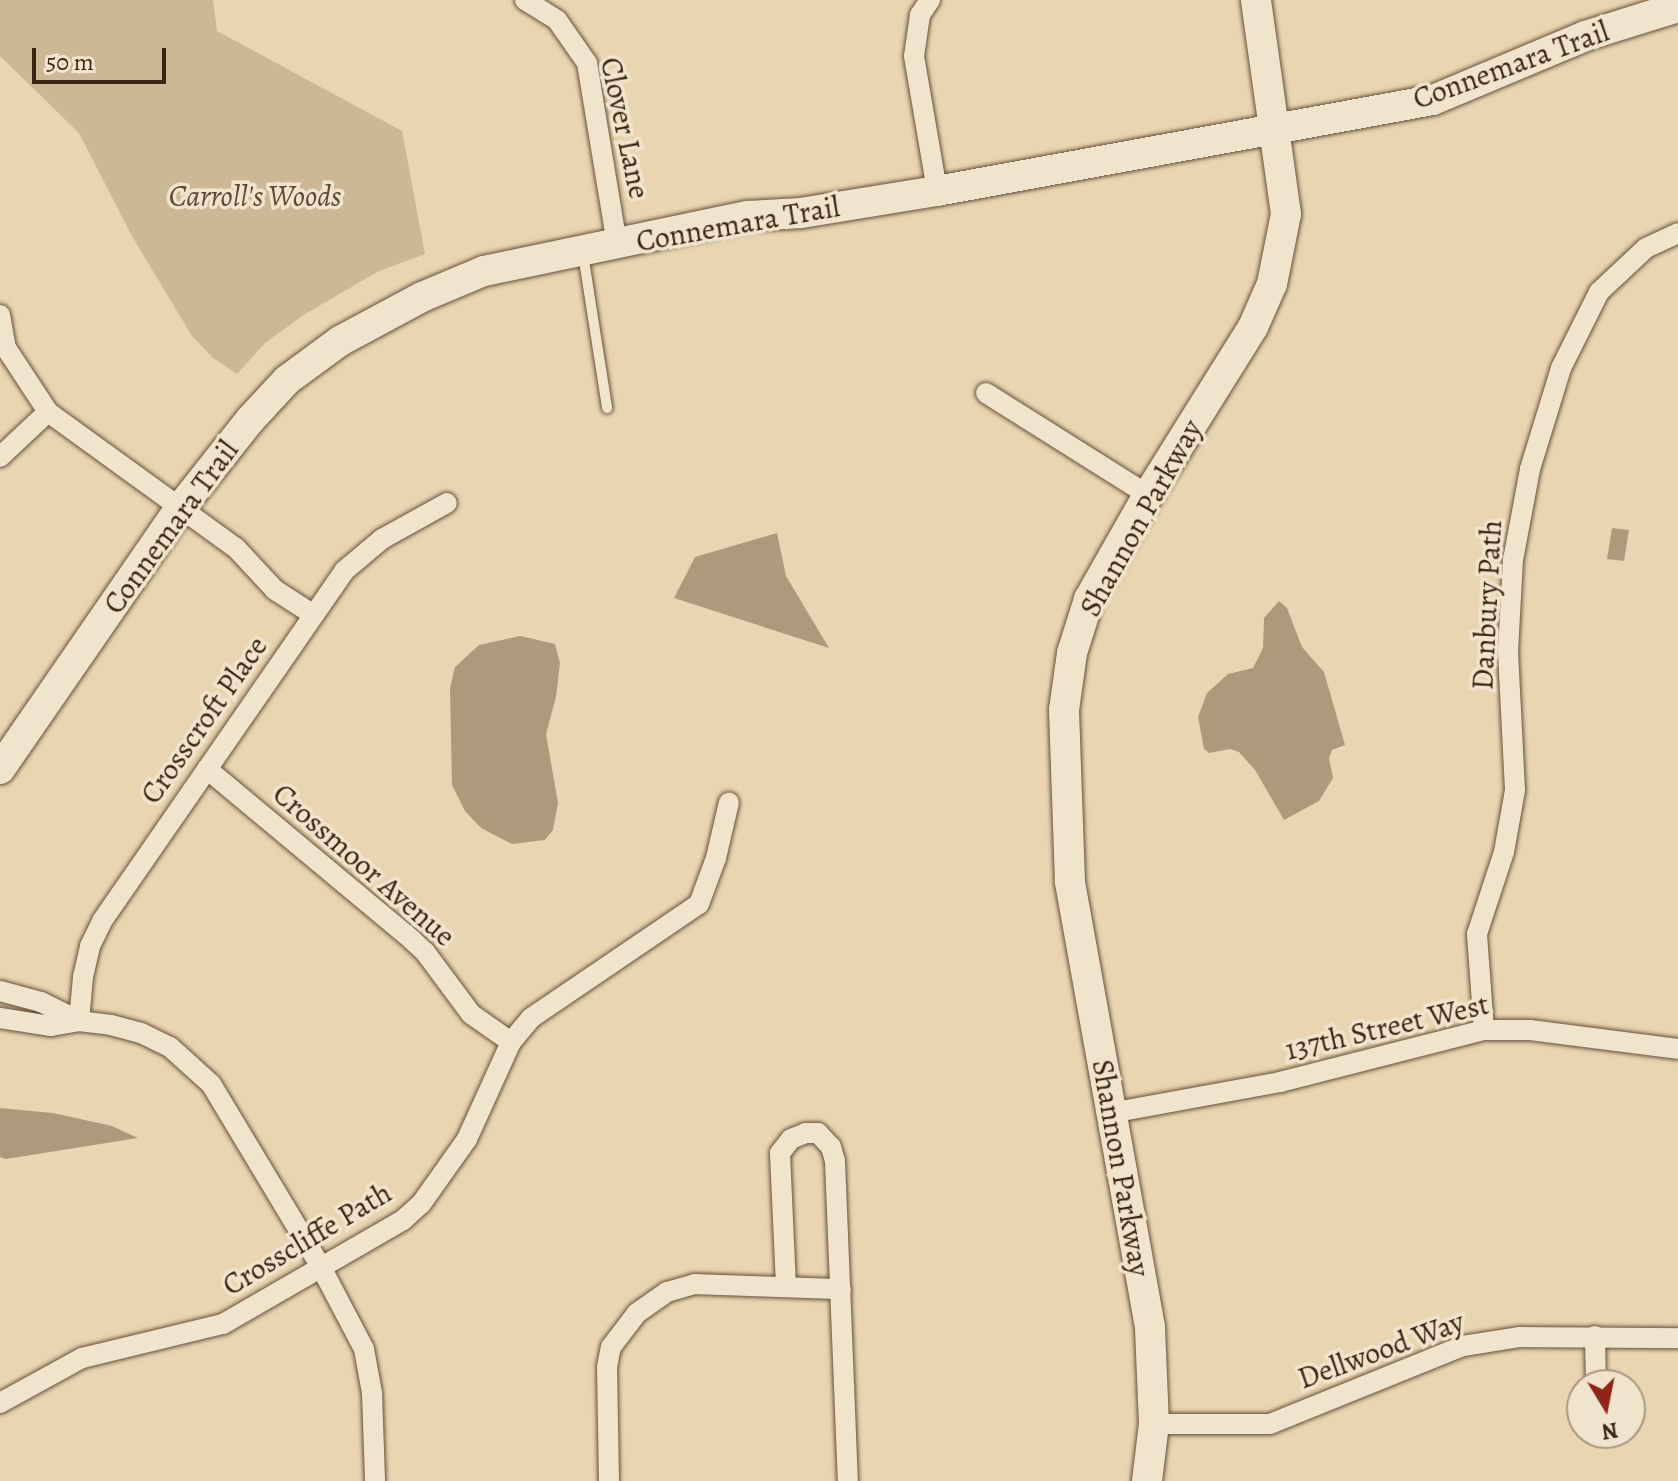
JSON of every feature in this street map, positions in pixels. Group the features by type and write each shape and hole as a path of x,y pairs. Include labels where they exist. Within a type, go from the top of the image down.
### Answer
{"street":[{"name":"Clover Lane","path":"525,0 557,20 587,63 617,245"},
{"path":"930,0 920,15 914,56 937,191"},
{"name":"Shannon Parkway","path":"1147,1481 1154,1424 1150,1327 1070,882 1064,710 1072,653 1089,599 1148,495 1253,327 1272,284 1286,214 1256,0"},
{"name":"Connemara Trail","path":"0,769 181,507 250,420 287,380 340,341 422,297 484,271 748,216 801,213 937,191 1433,100 1585,36 1678,7"},
{"name":"Danbury Path","path":"1484,1030 1477,934 1504,852 1515,790 1508,652 1513,560 1530,469 1561,368 1599,292 1646,248 1678,233"},
{"path":"0,315 6,348 48,412 181,507 250,560 275,590 314,615"},
{"path":"986,393 1148,495"},
{"path":"0,457 48,412"},
{"name":"Crosscroft Place","path":"79,1021 83,977 90,946 102,921 344,571 364,551 447,503"},
{"name":"Crossmoor Avenue","path":"207,769 412,940 471,1014 511,1042"},
{"name":"Crosscliffe Path","path":"0,1403 82,1358 223,1324 403,1220 421,1204 467,1139 511,1042 548,1004 699,904 716,858 729,802"},
{"path":"0,991 41,1002 79,1021 141,1033 170,1047 211,1084 322,1269 369,1365 375,1481"},
{"path":"0,1018 51,1026 79,1021"},
{"name":"137th Street West","path":"1110,1113 1280,1082 1484,1030 1530,1030 1678,1049"},
{"path":"786,1286 780,1153 791,1139 806,1133 818,1133 831,1147 835,1161 848,1481"},
{"path":"609,1481 607,1367 611,1347 637,1313 667,1292 682,1286 841,1289"},
{"path":"1595,1336 1596,1369"},
{"name":"Dellwood Way","path":"1154,1424 1270,1424 1463,1346 1520,1337 1678,1338"}],"lane":[{"path":"583,252 607,408"}],"green space":[{"name":"Carroll's Woods","path":"0,0 213,0 217,31 402,131 425,254 379,271 305,314 265,343 237,374 213,358 192,336 133,238 79,133 0,56"}],"shaded area":[{"path":"1612,528 1629,530 1624,561 1607,559"},
{"path":"777,533 786,576 829,648 674,598 695,557"},
{"path":"1279,601 1287,608 1302,647 1324,672 1345,745 1332,750 1329,758 1333,778 1319,801 1284,820 1255,770 1239,752 1230,749 1209,753 1204,749 1198,717 1207,693 1228,674 1253,668 1263,648 1264,618"},
{"path":"520,636 555,644 560,663 556,697 546,734 558,803 553,830 545,840 512,844 481,828 465,811 452,785 450,688 455,667 479,645"},
{"path":"0,1108 53,1113 112,1126 138,1138 6,1159 0,1157"}]}
